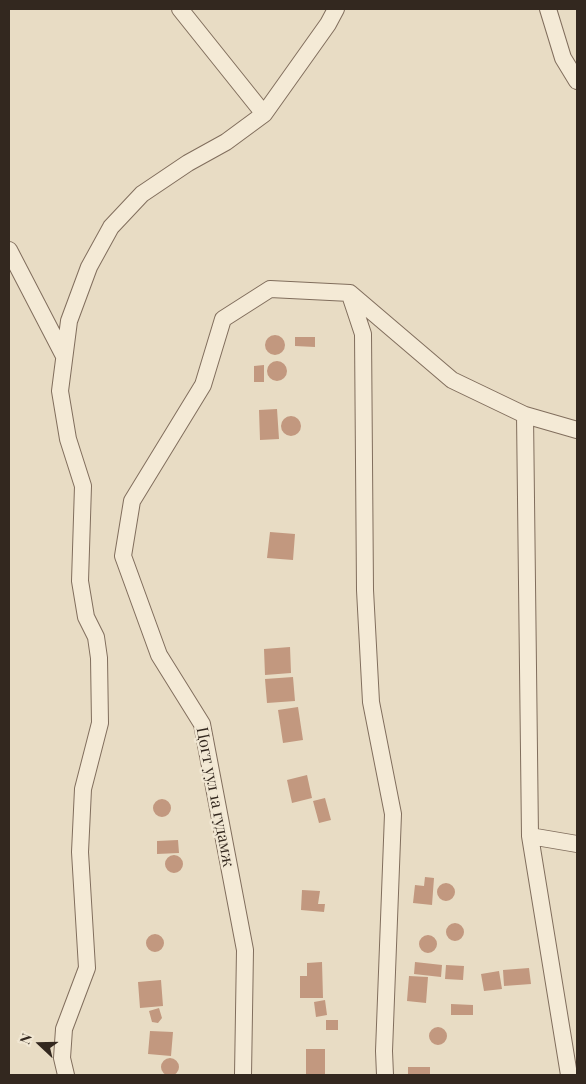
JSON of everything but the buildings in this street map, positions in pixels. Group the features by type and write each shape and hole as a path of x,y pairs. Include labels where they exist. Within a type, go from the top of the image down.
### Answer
{"street":[{"path":"180,9 264,114"},
{"path":"66,1075 62,1058 64,1030 88,968 80,852 82,789 100,722 98,651 96,637 86,617 80,581 83,486 68,439 60,391 69,321 89,267 111,227 142,194 188,162 226,142 264,114 328,24 336,9"},
{"path":"548,9 563,58 577,81"},
{"path":"9,250 64,356"},
{"name":"Цогт уул 1а гудамж","path":"244,1075 245,950 202,724 159,655 123,556 132,501 203,385 223,319 270,289 350,293"},
{"path":"350,293 452,380 525,415 577,430"},
{"path":"350,293 363,334 365,590 371,702 392,814 384,1051 385,1075"},
{"path":"525,415 530,836 569,1075"},
{"path":"530,836 577,844"}]}
